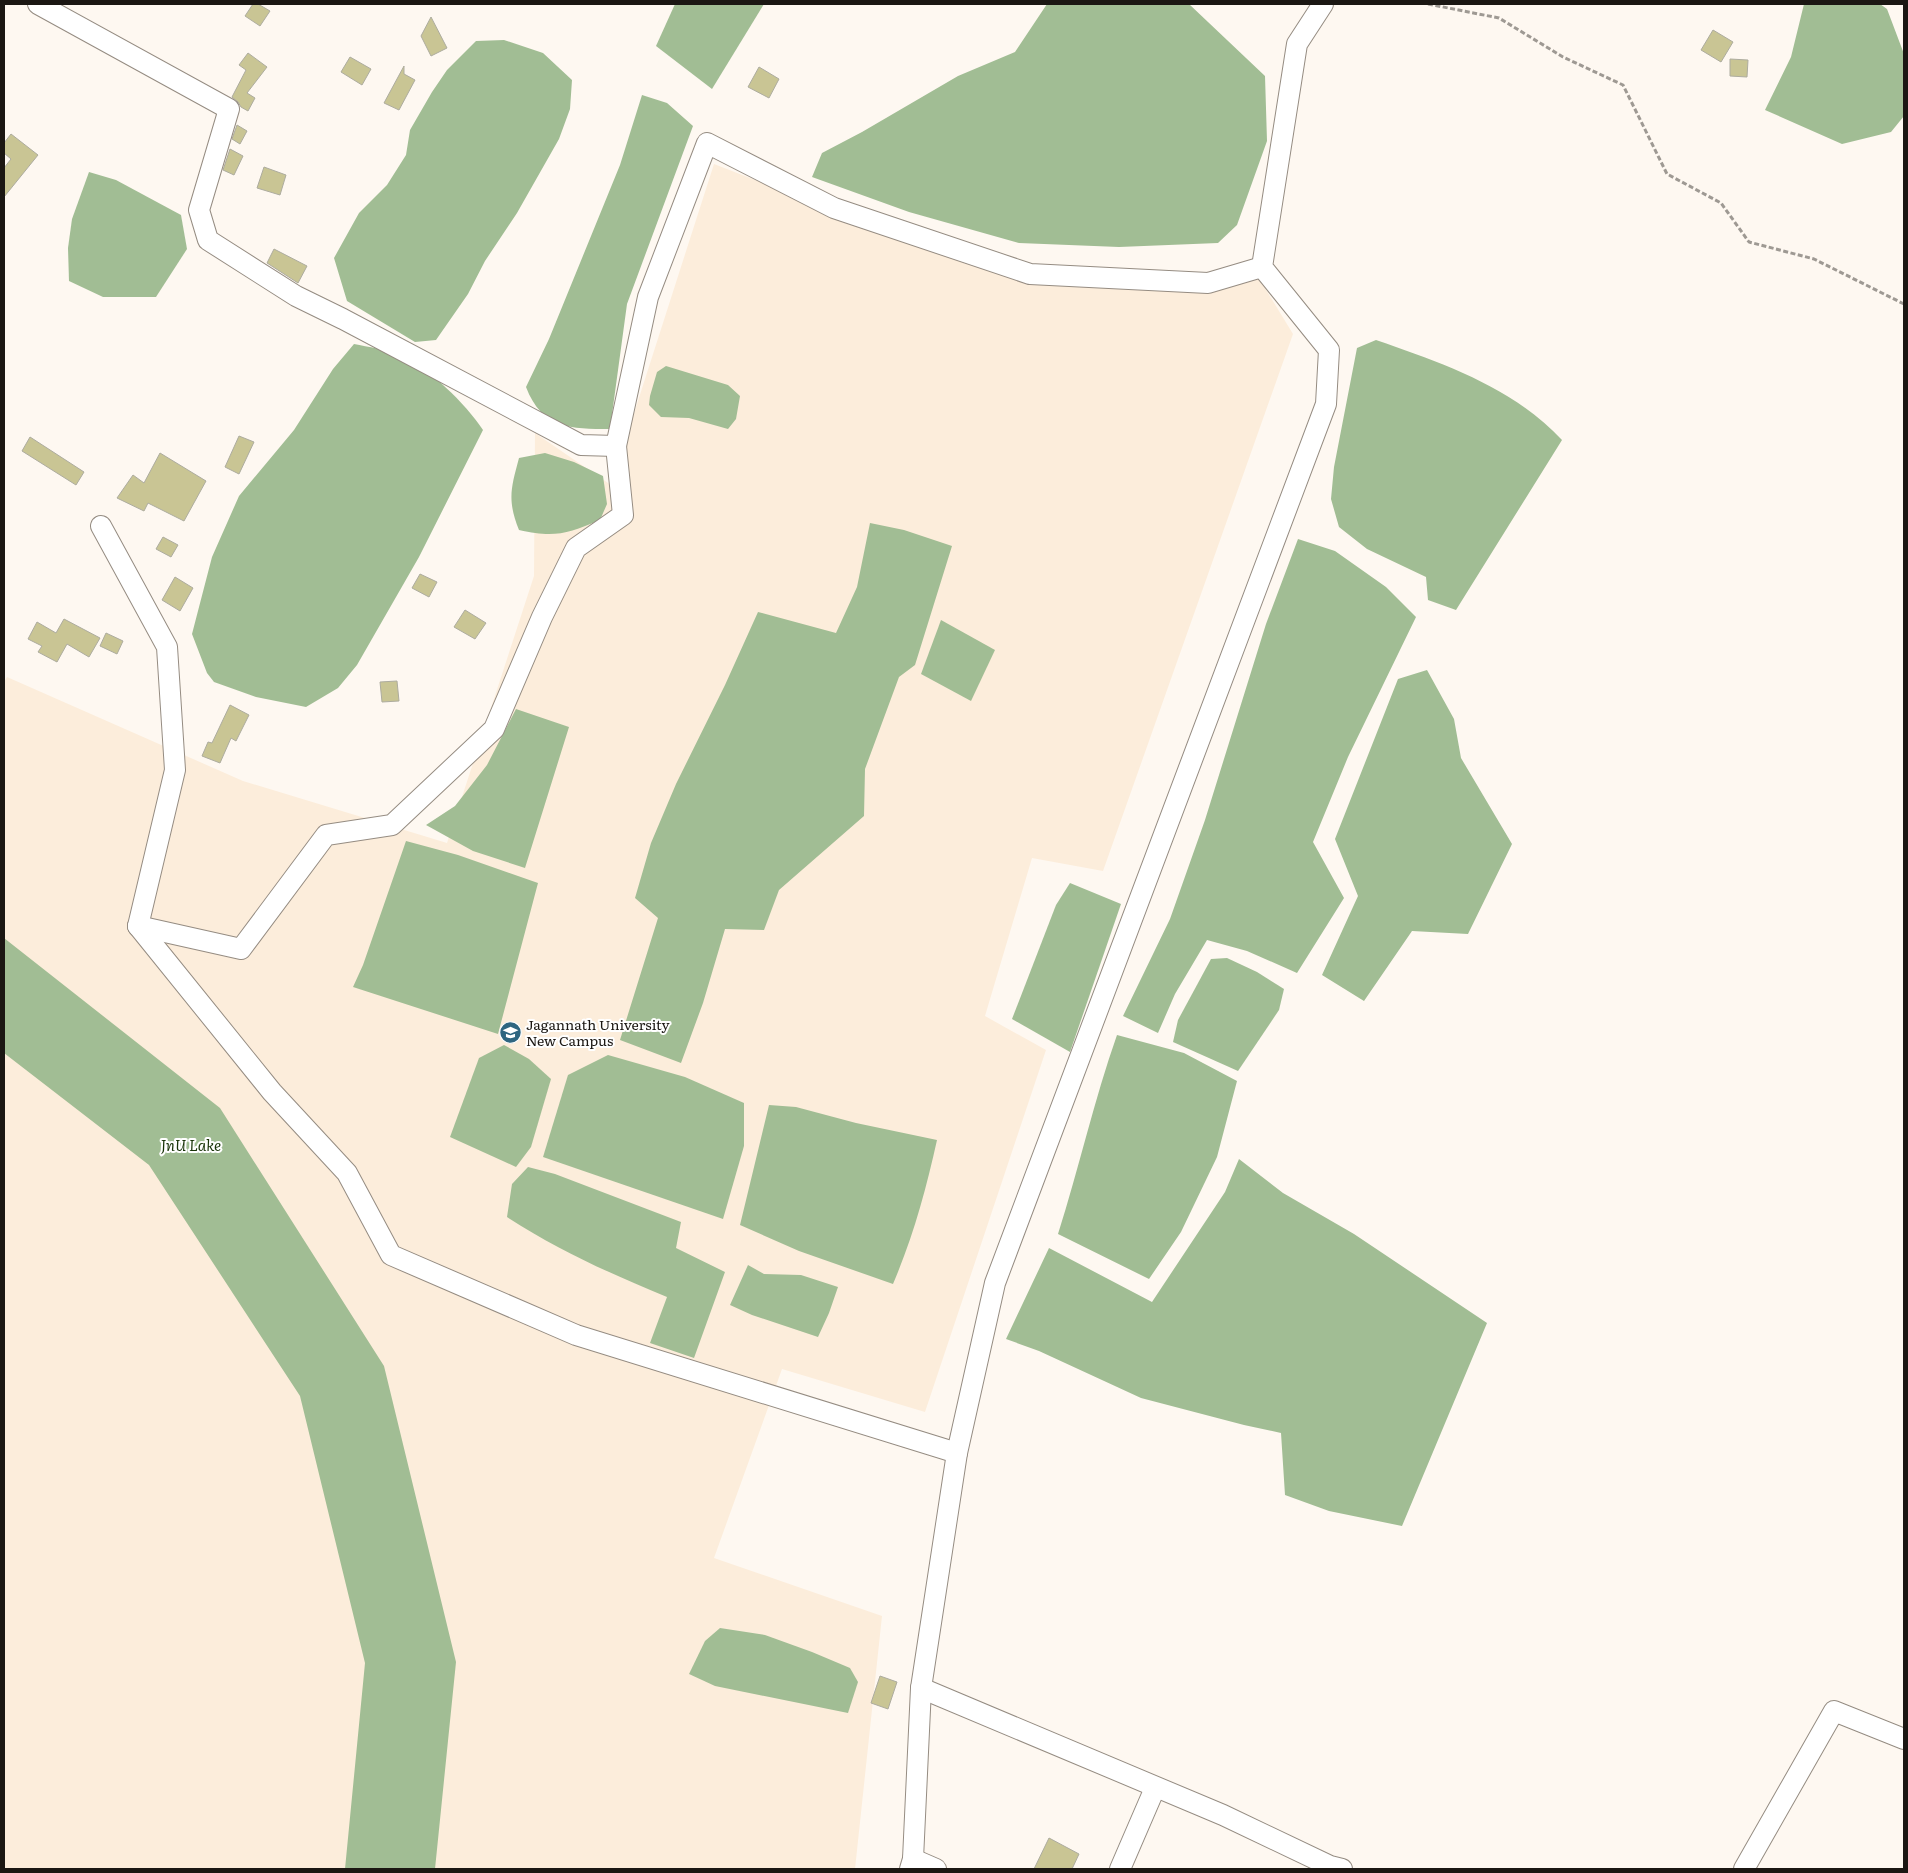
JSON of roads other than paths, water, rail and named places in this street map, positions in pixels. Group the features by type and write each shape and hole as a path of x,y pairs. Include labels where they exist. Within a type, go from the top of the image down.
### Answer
{"street":[{"path":"38,4 229,108 199,210 208,240 296,296 352,323 581,445 616,446"},
{"path":"936,1869 912,1864 921,1688 949,1519 957,1453 995,1283 1326,404 1329,350 1262,267 1297,44 1323,4"},
{"path":"138,926 241,949 326,835 392,825 494,729 542,617 576,548 623,515 616,446 648,297 707,143 834,208 1030,274 1208,283 1262,267"},
{"path":"101,526 167,647 175,770 138,926"},
{"path":"138,926 272,1092 347,1173 391,1255 576,1335 957,1453"},
{"path":"921,1688 1223,1815 1330,1866 1342,1869"},
{"path":"1744,1869 1834,1711 1904,1739"},
{"path":"1120,1869 1155,1788"}],"water":[{"path":"675,4 764,4 712,89 656,46"},
{"path":"1047,4 1189,4 1265,76 1267,141 1237,225 1218,243 1119,247 1019,243 909,212 812,177 822,153 958,76 1015,52"},
{"path":"1804,4 1880,4 1887,9 1904,54 1904,116 1891,132 1842,144 1765,110 1791,57"},
{"path":"504,40 543,53 572,80 570,109 559,139 517,213 485,261 468,294 436,340 415,342 347,301 334,258 359,213 387,185 406,155 410,130 447,70 476,41"},
{"path":"642,95 667,103 693,126 627,304 610,429 571,427 549,419 540,411 526,387 549,339 620,165"},
{"path":"89,172 116,180 181,215 187,249 156,297 103,297 69,281 68,248 72,219"},
{"path":"1376,340 1451,368 1499,391 1543,421 1562,440 1456,610 1428,600 1426,577 1367,549 1339,527 1331,499 1334,467 1357,348"},
{"path":"354,344 395,353 423,369 457,398 483,430 419,557 357,665 338,688 306,707 256,697 214,682 207,673 192,634 212,557 239,496 294,430 333,369"},
{"path":"666,366 728,385 740,396 736,419 728,429 689,418 661,417 649,405 657,372"},
{"path":"545,453 574,462 603,476 607,504 600,520 578,529 560,533 542,534 519,530 513,510 512,494 519,458"},
{"path":"870,523 904,530 952,546 915,665 899,677 865,769 864,816 779,890 764,930 725,929 703,1003 681,1063 620,1040 658,918 635,898 651,843 676,784 725,685 758,612 836,633 857,587"},
{"path":"1298,539 1335,551 1386,587 1416,617 1348,757 1313,842 1344,898 1297,973 1247,951 1207,940 1175,994 1158,1033 1123,1016 1170,919 1205,820 1266,624"},
{"path":"941,620 995,650 971,701 921,674"},
{"path":"1427,670 1454,719 1461,758 1512,844 1468,934 1412,931 1364,1001 1322,975 1358,896 1335,839 1398,679"},
{"path":"516,709 569,727 525,868 473,851 426,825 455,806 487,765"},
{"path":"406,841 458,855 538,883 498,1034 353,987 363,965"},
{"path":"1070,883 1121,904 1070,1052 1012,1019 1056,905"},
{"name":"JnU Lake","path":"4,938 220,1108 384,1366 456,1662 435,1869 345,1869 365,1663 300,1396 149,1165 4,1053"},
{"path":"1227,958 1257,972 1284,989 1279,1010 1238,1071 1173,1042 1178,1020 1211,959"},
{"path":"1117,1035 1184,1053 1237,1081 1217,1157 1181,1232 1149,1279 1058,1234"},
{"path":"504,1045 529,1059 551,1079 531,1147 516,1167 450,1137 479,1058"},
{"path":"608,1055 685,1077 744,1103 744,1146 723,1219 543,1157 568,1075"},
{"path":"769,1105 796,1107 856,1123 937,1140 907,1249 893,1284 799,1251 740,1225"},
{"path":"1239,1159 1283,1193 1354,1234 1487,1323 1402,1526 1329,1511 1285,1495 1281,1433 1141,1398 1039,1351 1006,1339 1049,1248 1152,1302 1225,1192"},
{"path":"528,1167 555,1174 681,1222 676,1248 725,1272 694,1358 650,1343 667,1297 585,1261 507,1217 512,1184"},
{"path":"748,1265 764,1274 801,1275 838,1287 818,1337 752,1315 730,1305"},
{"path":"720,1628 765,1635 850,1668 858,1682 848,1713 715,1686 689,1674 705,1641"}],"place":[{"name":"Jagannath University New Campus","path":"510,1033"}]}
